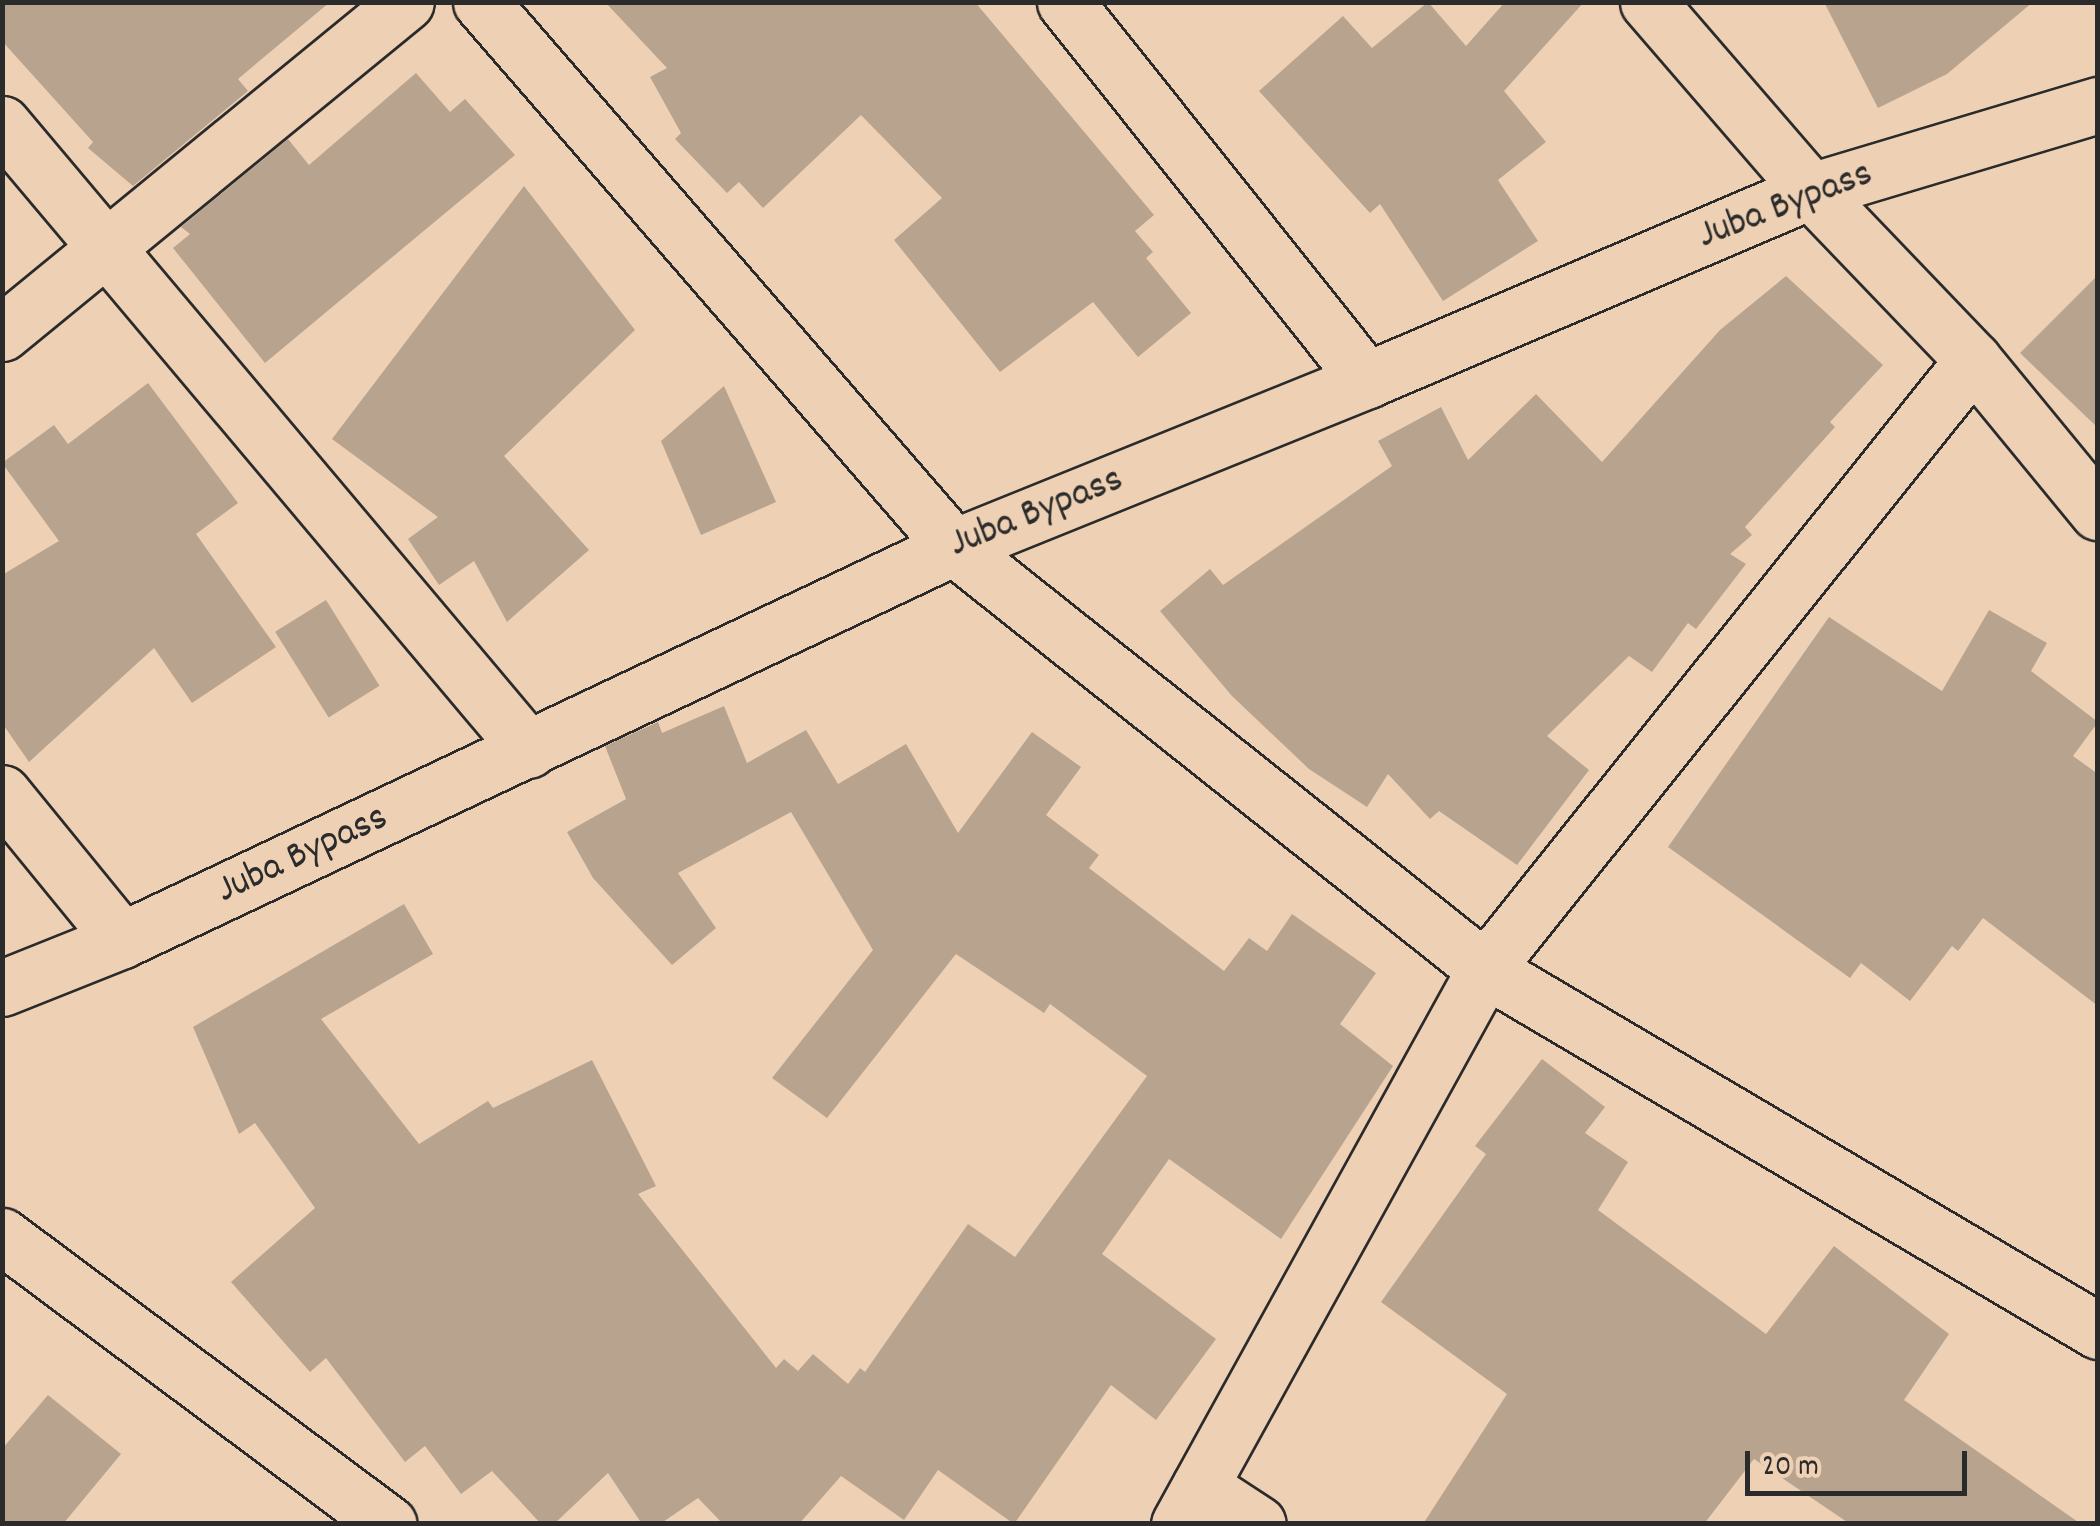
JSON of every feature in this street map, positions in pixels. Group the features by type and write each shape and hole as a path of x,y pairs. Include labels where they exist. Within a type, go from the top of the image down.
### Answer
{"street":[{"path":"2,333 406,2"},
{"path":"481,2 954,547 1485,969 2098,1331"},
{"path":"1066,2 1367,380"},
{"path":"1648,2 1810,191 1973,360 2098,512"},
{"name":"Juba Bypass","path":"2,988 122,940 954,547 1367,380 1810,191 2098,105"},
{"path":"2,124 529,750"},
{"path":"1258,1524 1189,1505 1485,969 1973,360"},
{"path":"2,792 122,940"},
{"path":"2,1236 388,1524"}],"building":[{"path":"2,2 330,2 238,79 248,91 133,186 88,148 93,142 2,41"},
{"path":"605,2 975,2 1154,215 1135,231 1153,252 1146,258 1191,313 1138,357 1093,302 1000,372 894,240 942,198 861,115 763,208 739,182 727,193 675,139 681,133 650,77 667,68"},
{"path":"1428,2 1466,46 1505,2 1584,2 1504,91 1546,142 1498,180 1538,241 1443,301 1380,204 1370,213 1259,91 1343,16 1372,48"},
{"path":"1824,2 2033,2 1947,74 1878,108"},
{"path":"416,73 450,112 465,99 515,155 265,363 173,248 190,234 181,227 288,139 309,165"},
{"path":"524,186 635,330 504,456 589,550 507,622 474,561 439,585 408,539 438,517 332,439"},
{"path":"2098,275 2098,428 2020,353"},
{"path":"1786,276 1883,365 1830,422 1835,427 1745,527 1752,535 1730,554 1746,564 1696,629 1688,623 1652,672 1629,656 1547,736 1589,770 1517,865 1439,811 1430,819 1388,774 1367,807 1309,769 1232,696 1160,611 1210,569 1223,585 1392,466 1378,441 1441,407 1468,460 1536,394 1602,462 1720,330"},
{"path":"148,383 238,503 196,534 276,647 192,703 154,648 29,762 2,723 2,575 59,541 2,463 54,425 68,444"},
{"path":"724,386 776,502 701,535 661,441"},
{"path":"326,600 380,686 329,717 275,632"},
{"path":"1989,610 2047,643 2031,671 2098,722 2073,756 2098,774 2098,1006 1983,918 1958,951 1952,946 1910,1001 1861,963 1850,978 1668,847 1829,617 1942,691"},
{"path":"724,706 747,763 806,730 838,784 906,744 958,833 1032,732 1081,767 1046,815 1099,855 1089,868 1224,971 1249,938 1267,951 1292,914 1376,973 1340,1024 1393,1066 1281,1239 1169,1159 1102,1254 1216,1339 1156,1420 1111,1385 1014,1524 938,1470 904,1520 841,1476 799,1524 723,1524 698,1498 660,1524 642,1524 608,1473 554,1524 541,1524 492,1471 461,1494 425,1446 405,1462 326,1358 310,1372 231,1282 315,1208 255,1123 239,1134 193,1027 404,904 433,954 321,1019 419,1144 488,1101 493,1108 592,1060 656,1186 638,1194 776,1368 784,1359 798,1371 813,1354 848,1384 860,1368 865,1372 968,1224 1015,1257 1147,1076 1050,1004 1044,1013 956,954 827,1118 772,1078 873,950 791,812 678,873 716,928 672,965 593,878 567,832 626,799 605,746 658,722 662,733"},
{"path":"1542,1059 1605,1107 1585,1133 1628,1162 1598,1210 1766,1334 1834,1246 1949,1334 1904,1400 2081,1524 1850,1524 1754,1459 1704,1524 1423,1524 1507,1394 1381,1302 1486,1154 1475,1146"},
{"path":"48,1395 121,1454 63,1524 2,1524 2,1449"}]}
